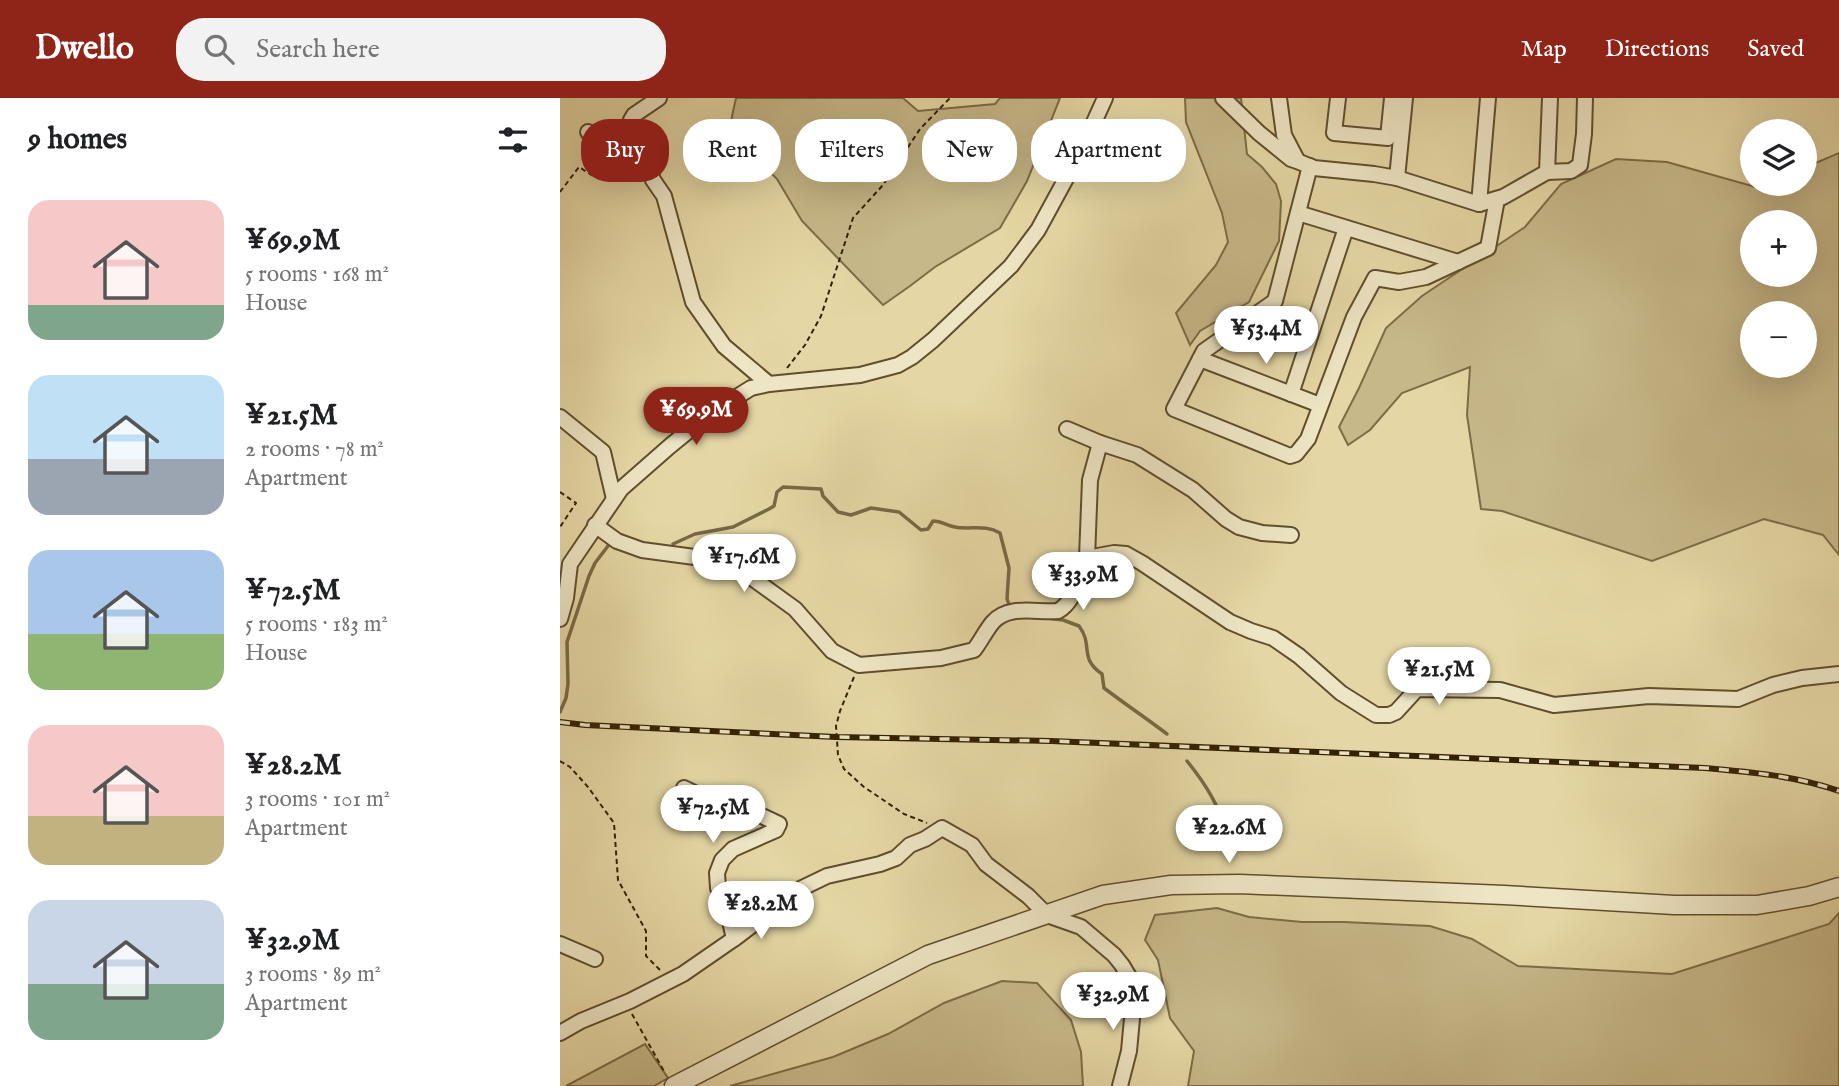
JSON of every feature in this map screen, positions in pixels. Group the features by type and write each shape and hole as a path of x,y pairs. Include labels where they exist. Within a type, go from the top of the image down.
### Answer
{"street":[{"path":"632,119 659,98"},
{"path":"560,619 570,564 621,489 708,415 751,388 860,375 898,365 933,340 1011,266 1038,230 1081,152 1105,98"},
{"path":"1223,98 1291,159 1304,164 1397,178 1479,204 1497,199 1546,172 1571,171 1580,165 1585,98"},
{"path":"1279,98 1284,135 1304,164 1298,213 1275,301 1204,351 1174,409 1290,456 1297,454 1308,439 1354,317 1375,278 1399,282 1426,277 1488,248 1497,199"},
{"path":"1338,98 1334,133 1388,138 1392,98"},
{"path":"1397,178 1405,98"},
{"path":"1479,204 1488,98"},
{"path":"1546,172 1550,98"},
{"path":"654,182 664,196 694,302 724,346 769,384"},
{"path":"1298,213 1458,262"},
{"path":"1291,394 1346,228"},
{"path":"1200,359 1320,405"},
{"path":"560,416 603,452 614,499"},
{"path":"1067,429 1137,455 1193,490 1239,527 1262,533 1291,535"},
{"path":"595,525 612,538 642,550 702,558 737,567 795,608 832,651 859,665 941,658 974,650 993,621 1010,612 1062,609 1072,596 1087,558 1090,480 1100,443"},
{"path":"1087,558 1114,553 1126,554 1230,622 1273,639 1299,656 1341,693 1376,715 1396,712 1417,689 1500,691 1554,705 1649,696 1738,699 1773,685 1802,678 1839,674"},
{"path":"684,788 709,800 747,809 779,824 776,830 733,849 722,860 717,873 718,888 727,908 734,939"},
{"path":"560,1033 693,968 800,889 827,876 895,858 910,845 942,828 972,845 986,864 1047,915 1081,927 1122,965 1131,980 1134,997 1129,1051 1120,1086"},
{"path":"670,1081 928,955 1103,895 1171,885 1239,884 1674,905 1757,905 1809,897 1839,887"},
{"path":"560,944 595,959"}],"path":[{"path":"769,384 790,365 821,316 852,218 883,185 920,129 950,98"},
{"path":"560,192 579,167 581,168"},
{"path":"560,492 576,503 560,527"},
{"path":"859,665 839,711 836,726 838,755 844,769 864,787 904,814 942,828"},
{"path":"560,761 570,767 614,823 618,880 646,931 646,956 670,981"},
{"path":"630,1011 670,1081"}],"shaded area":[{"path":"736,98 903,98 918,111 995,104 1000,98 1060,98 1052,119 1031,119 1031,171 1000,228 935,267 883,305 802,221 779,182 781,182 781,119 731,119"},
{"path":"1185,98 1241,98 1247,154 1276,184 1281,201 1279,241 1249,302 1200,331 1190,345 1176,313 1216,265 1228,242 1222,213 1186,119"},
{"path":"1839,153 1839,555 1823,535 1764,519 1652,561 1502,511 1481,509 1467,415 1470,367 1402,393 1370,430 1348,445 1339,427 1386,328 1422,296 1525,227 1561,184 1616,159 1667,162 1740,183 1740,196 1817,196 1817,162"},
{"path":"1217,908 1249,917 1302,922 1430,926 1472,939 1518,966 1672,974 1829,924 1839,913 1839,1086 1188,1086 1194,1051 1170,1018 1158,960 1145,940 1155,915"},
{"path":"1002,981 1037,983 1071,1020 1081,1052 1083,1086 730,1086 833,1057 888,1034 944,1003"},
{"path":"645,1044 668,1078 654,1086 566,1086"}],"waterway":[{"path":"673,544 695,534 733,527 769,509 774,506 777,492 783,487 821,489 823,496 838,512 851,515 871,508 899,512 921,530 928,529 933,521 1000,533 1009,568 1007,599 1010,607"},
{"path":"560,712 568,684 567,642 589,576 611,542"},
{"path":"1046,618 1079,626 1086,640 1090,662 1102,674 1104,688 1167,734"},
{"path":"1187,761 1211,796 1229,835"}],"railway":[{"path":"560,722 836,737 1051,741 1705,768 1790,778 1839,791"}]}
